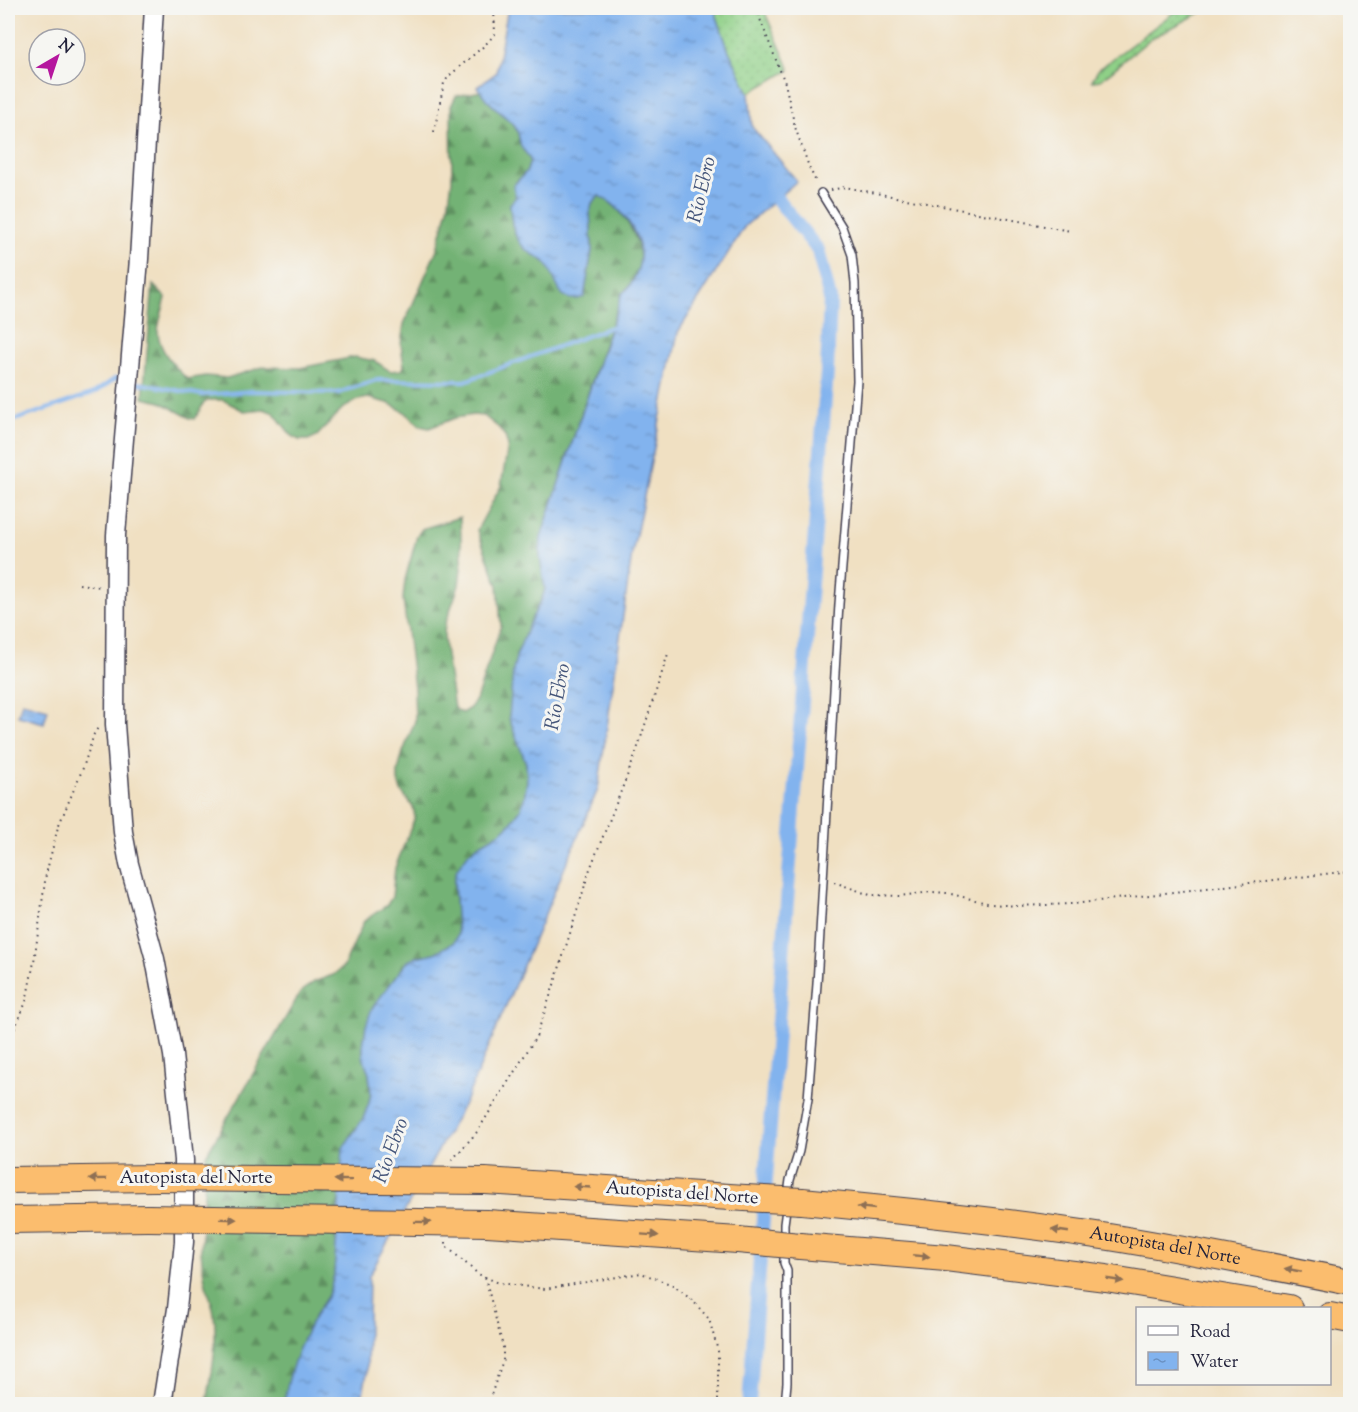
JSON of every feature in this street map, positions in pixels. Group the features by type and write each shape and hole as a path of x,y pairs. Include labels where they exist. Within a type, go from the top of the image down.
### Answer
{"highway":[{"name":"Autopista del Norte","path":"8,1180 156,1178 485,1181 802,1201 950,1216 1109,1237 1350,1282"},
{"path":"8,1220 148,1218 487,1223 738,1240 946,1258 1094,1277 1283,1307"},
{"path":"1331,1316 1350,1320"}],"street":[{"path":"154,8 139,260 116,535 115,710 123,832 129,864 155,959 173,1055 184,1160 184,1242 177,1309 162,1404"}],"lane":[{"path":"785,1404 787,1271 784,1263 784,1224 790,1180 799,1151 808,1099 839,604 857,381 855,283 852,255 842,228 821,193"}],"path":[{"path":"434,132 444,83 495,34 494,8"},
{"path":"759,8 760,19 785,83 795,127 821,193 845,187 1070,231"},
{"path":"79,584 115,589"},
{"path":"447,1165 477,1132 536,1037 590,869 635,756 668,654"},
{"path":"8,1058 11,1037 26,1002 46,874 58,827 83,768 94,734 104,715 115,710"},
{"path":"823,878 870,895 946,893 991,904 1017,906 1073,904 1350,871"},
{"path":"446,1234 446,1246 478,1274 499,1283 545,1289 641,1273 673,1285 693,1301 709,1319 718,1351 718,1404"},
{"path":"485,1277 503,1347 503,1360 488,1404"}],"green space":[{"path":"714,8 763,8 790,70 749,93 728,49"},
{"path":"1185,8 1209,8 1150,39 1101,80 1092,81 1098,70 1173,13"},
{"path":"481,91 487,100 514,125 520,143 529,156 527,171 516,182 516,198 510,204 515,234 526,250 541,259 584,297 592,250 590,212 592,203 599,196 617,208 629,225 638,244 640,261 635,278 622,294 541,538 540,557 545,589 529,624 509,718 526,763 527,781 521,809 501,832 477,846 456,871 454,880 458,934 453,943 435,953 417,957 395,977 366,1026 363,1056 369,1074 371,1093 363,1119 334,1275 328,1294 298,1351 284,1404 207,1404 214,1360 215,1326 201,1250 206,1155 300,993 314,982 333,975 344,966 364,921 387,905 392,897 395,868 415,817 413,807 401,791 398,781 403,752 415,721 414,688 403,599 405,580 417,536 422,529 460,517 462,560 459,585 445,625 445,648 454,708 462,713 476,700 501,626 498,585 477,530 501,486 508,446 499,428 484,416 455,418 429,428 420,426 405,412 388,403 368,398 358,400 342,409 317,436 308,440 299,440 291,435 274,413 264,409 244,411 223,400 208,400 195,419 161,402 143,398 153,285 166,298 158,331 161,345 168,358 187,379 206,376 227,378 263,367 300,368 355,357 375,361 390,371 401,370 404,367 401,344 404,324 437,249 448,208 452,180 451,106 456,96"}],"water":[{"name":"Río Ebro","path":"508,8 714,8 728,49 749,93 752,127 797,181 745,226 678,332 632,554 598,789 466,1100 369,1276 367,1373 361,1404 284,1404 298,1351 328,1294 334,1275 343,1148 363,1119 371,1093 363,1046 372,1008 408,961 435,953 453,943 458,934 454,880 456,871 468,854 501,832 521,809 527,781 526,763 509,718 516,657 545,589 540,557 541,538 621,297 634,279 640,262 639,245 632,227 614,205 599,196 592,203 590,212 592,250 584,297 575,299 563,295 545,263 523,247 516,236 510,204 516,197 513,186 527,171 529,157 521,147 514,125 487,100 477,87 496,73"},
{"path":"22,702 48,709 44,723 18,716"}],"waterway":[{"path":"749,1404 827,372 830,299 818,250 766,185"},
{"path":"133,382 202,395 252,391 338,393 376,380 465,381 614,326"},
{"path":"8,420 12,421 94,393 116,378 123,380"}]}
